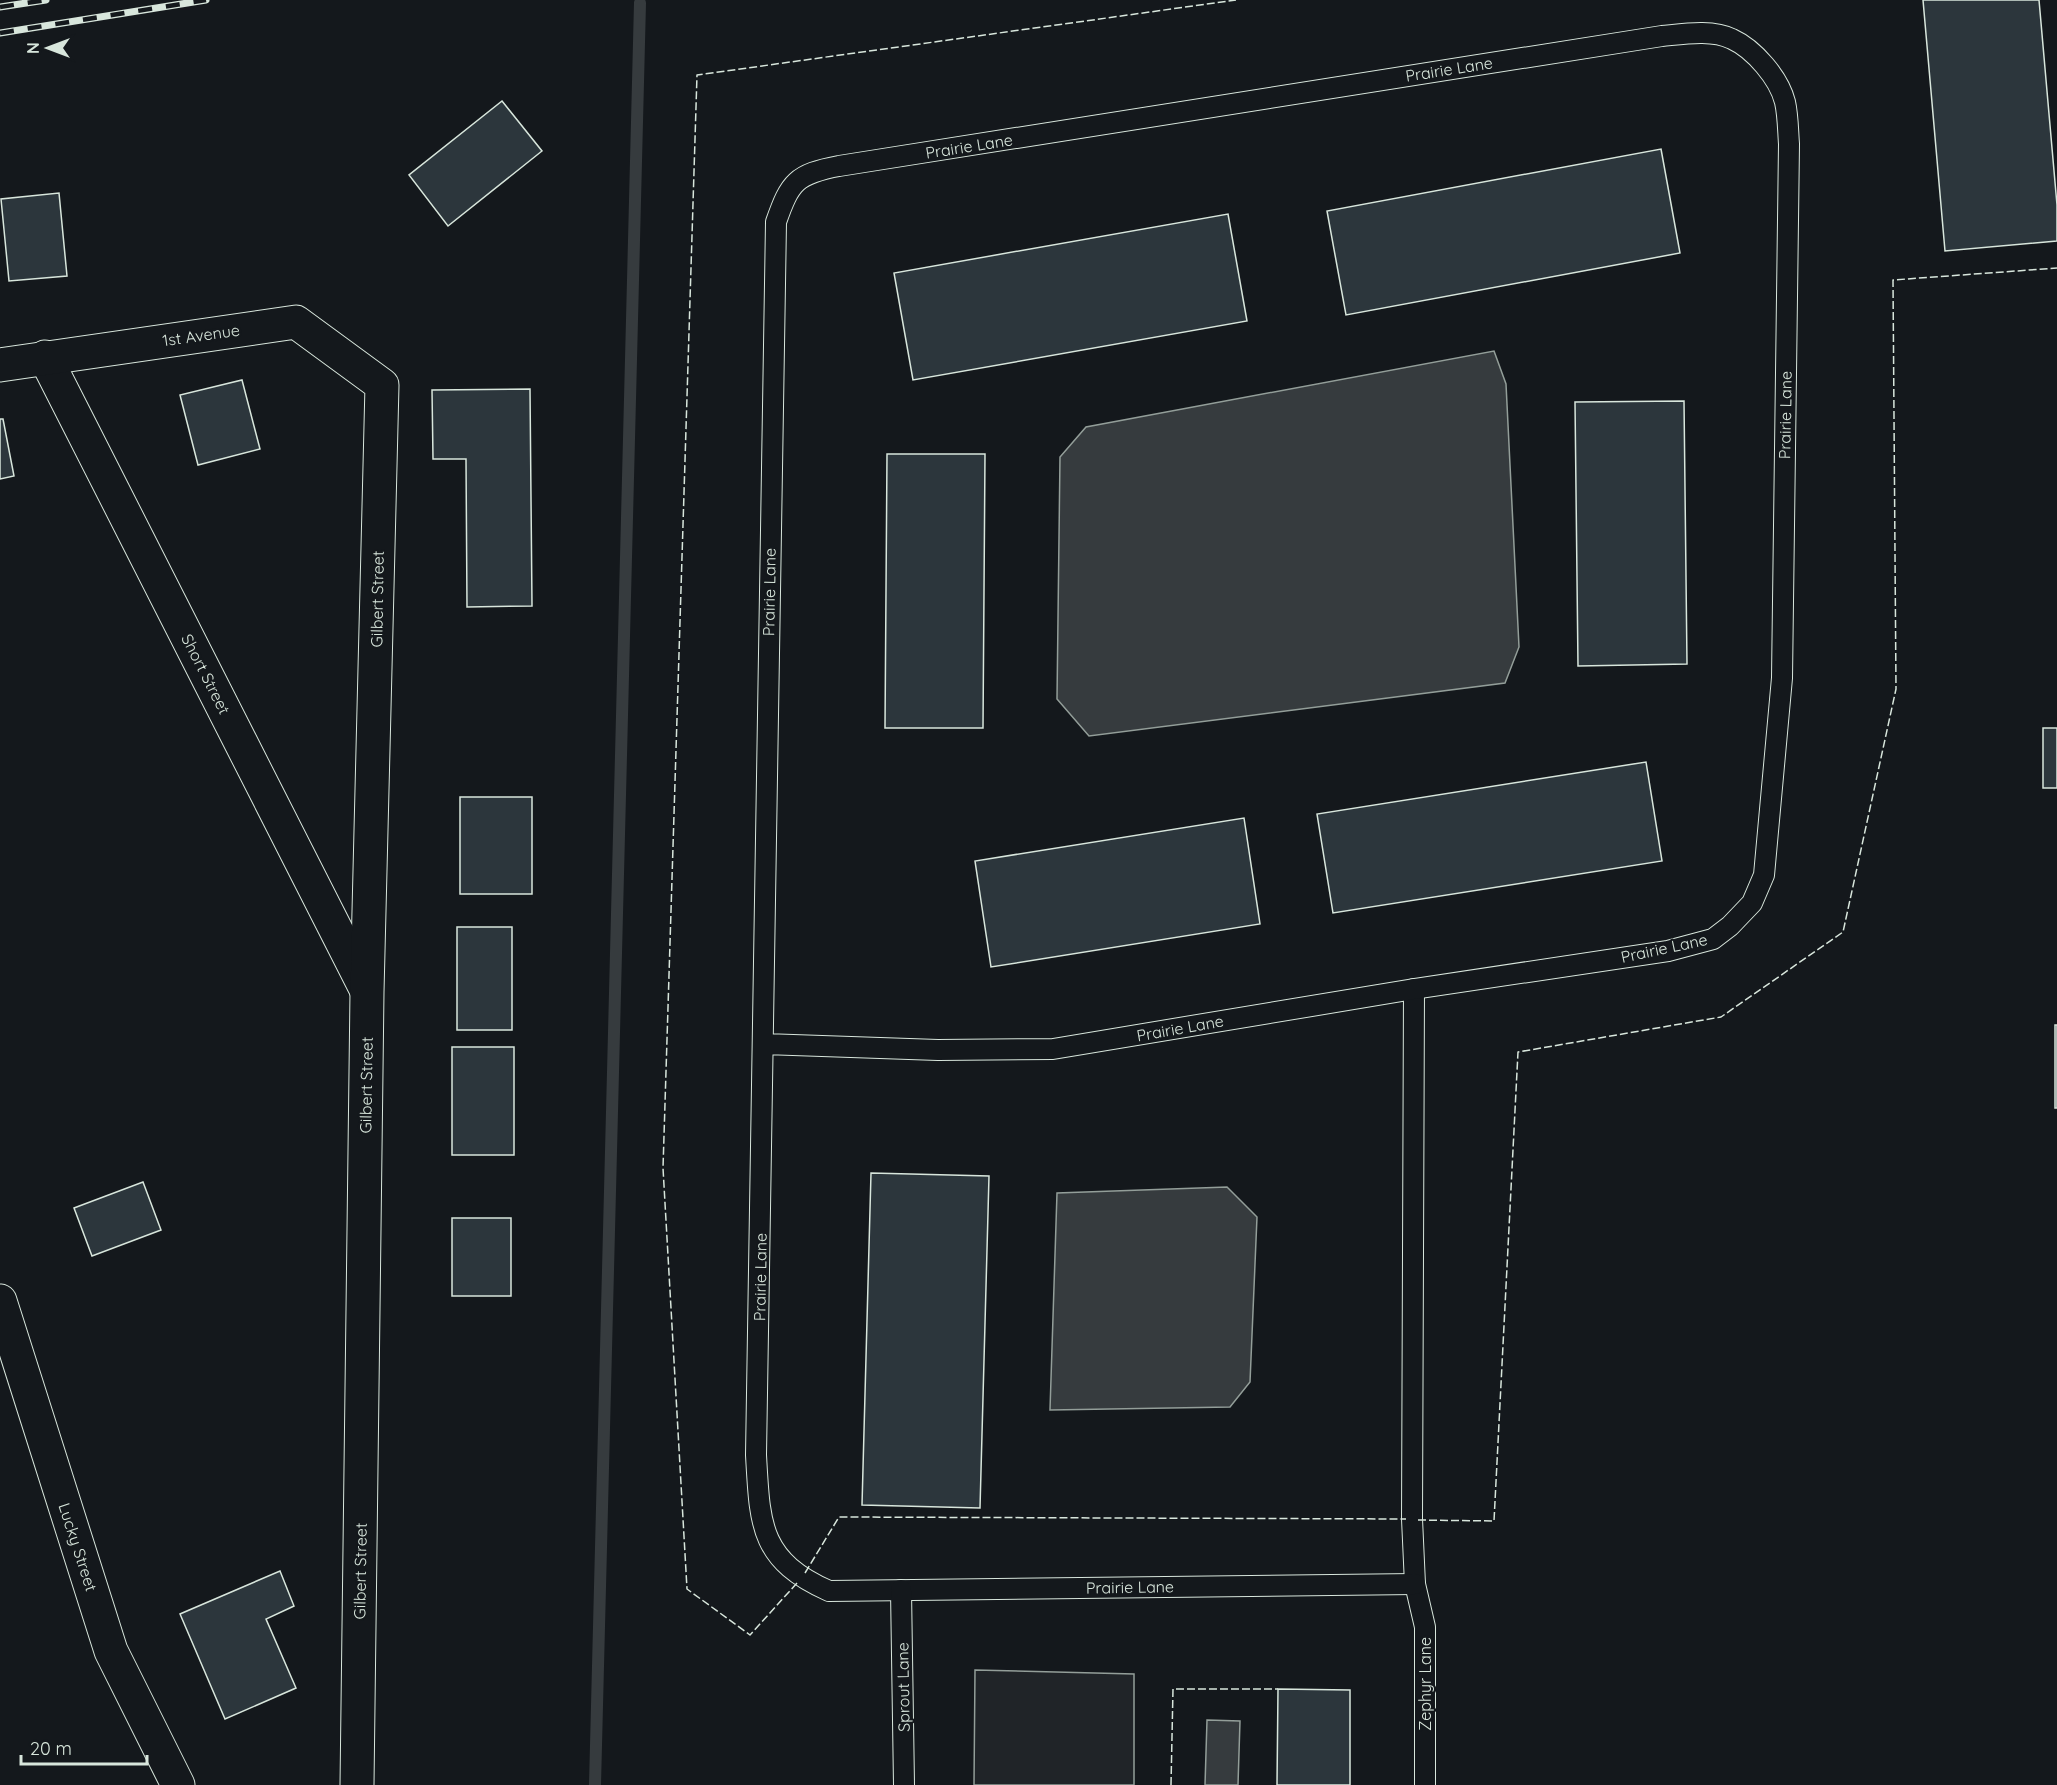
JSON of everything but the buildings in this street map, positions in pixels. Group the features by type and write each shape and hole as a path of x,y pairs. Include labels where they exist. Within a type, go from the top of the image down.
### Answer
{"street":[{"name":"1st Avenue","path":"0,365 296,322 382,385"},
{"name":"Short Street","path":"45,357 367,992"},
{"name":"Gilbert Street","path":"357,1785 367,992 382,385"},
{"name":"Lucky Street","path":"0,1301 111,1650 178,1785"}],"lane":[{"name":"Prairie Lane","path":"764,1044 938,1050 1053,1049 1414,989 1668,951 1713,939 1752,903 1764,875 1782,678 1789,144 1785,101 1771,73 1732,38 1709,34 1662,36 812,171 795,180 776,222 773,269 764,1044 756,1455 759,1510 764,1534 776,1554 801,1579 829,1591 1415,1584"},
{"path":"1414,989 1412,1519 1415,1584"},
{"name":"Zephyr Lane","path":"1415,1584 1425,1627 1425,1785"},
{"name":"Sprout Lane","path":"901,1590 904,1785"}],"shaded area":[{"path":"1494,351 1506,384 1519,647 1505,683 1089,736 1057,699 1060,457 1086,427"},
{"path":"1227,1187 1257,1217 1250,1382 1230,1407 1050,1410 1057,1193"},
{"path":"975,1670 1134,1674 1134,1785 974,1785"},
{"path":"1207,1720 1240,1721 1238,1785 1205,1785"}],"waterway":[{"path":"595,1785 640,3"}],"railway":[{"path":"0,7 46,0"},
{"path":"0,33 206,0"}],"fence":[{"path":"797,1583 750,1635 687,1589 663,1168 697,75 1236,0"},
{"path":"1418,1520 1494,1521 1518,1052 1721,1017 1843,932 1896,689 1893,280 2057,268"},
{"path":"805,1573 839,1517 1406,1519"},
{"path":"1171,1785 1173,1689 1278,1689"}]}
